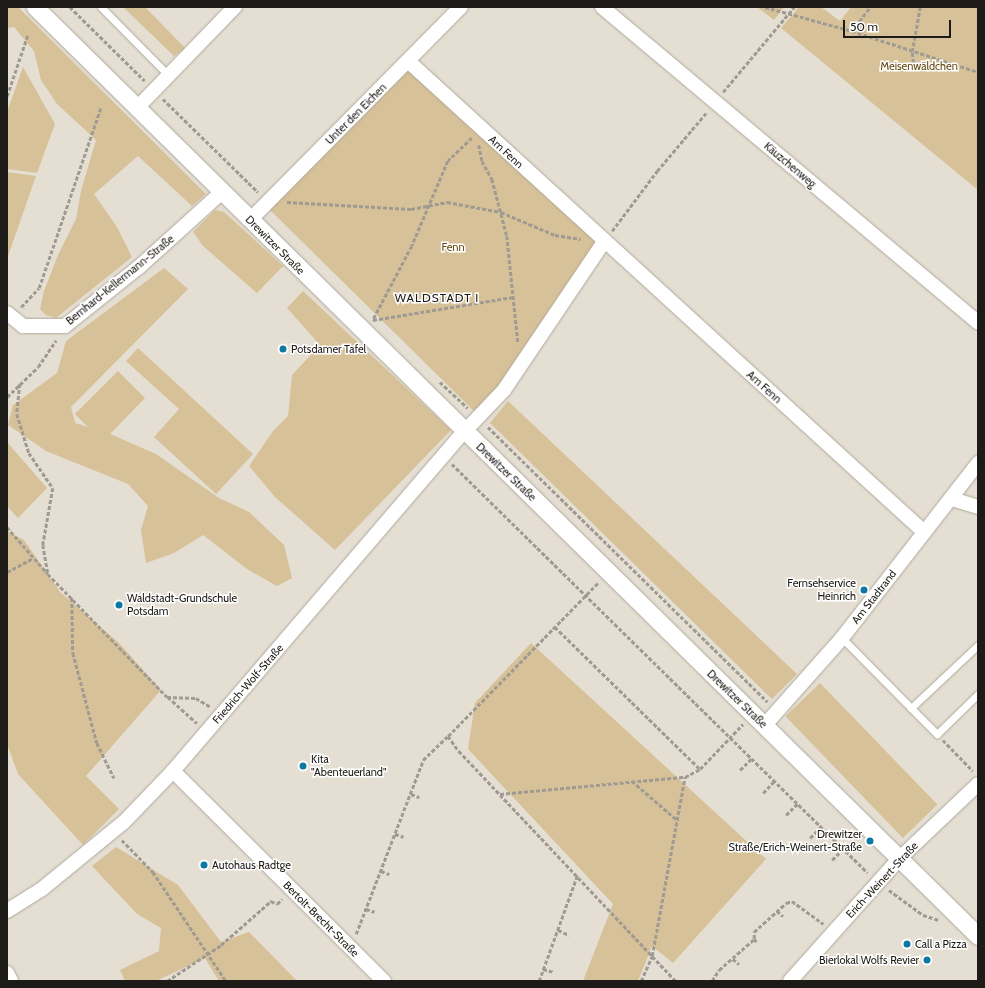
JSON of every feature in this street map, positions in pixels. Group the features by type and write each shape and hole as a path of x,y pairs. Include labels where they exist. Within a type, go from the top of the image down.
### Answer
{"street":[{"name":"Drewitzer Straße","path":"35,7 221,193 978,936"},
{"path":"137,108 235,7"},
{"name":"Unter den Eichen","path":"250,220 461,7"},
{"name":"Käuzchenweg","path":"602,7 714,103 978,322"},
{"name":"Am Fenn","path":"408,61 604,242 924,532"},
{"name":"Bernhard-Kellermann-Straße","path":"9,315 22,326 65,326 139,267 221,193"},
{"path":"464,432 479,419 504,390 604,242"},
{"name":"Friedrich-Wolf-Straße","path":"7,911 42,889 113,831 173,771 464,432"},
{"name":"Am Stadtrand","path":"764,726 842,638 924,532 952,499 978,463"},
{"path":"952,499 978,507"},
{"name":"Bertolt-Brecht-Straße","path":"173,771 384,981"},
{"name":"Erich-Weinert-Straße","path":"790,981 899,859 978,784"},
{"path":"7,973 11,981"}],"lane":[{"path":"101,7 168,75"},
{"path":"842,638 937,734 978,694"},
{"path":"911,708 978,645"}],"path":[{"path":"70,7 268,202 411,209 429,204 447,202 501,212 555,235 604,242 657,171 794,7"},
{"path":"765,7 852,31 912,52 978,72"},
{"path":"852,31 870,7"},
{"path":"914,69 912,52 920,7"},
{"path":"7,96 28,34"},
{"path":"9,315 39,288 101,107"},
{"path":"373,320 412,246 448,161 482,129"},
{"path":"482,129 479,142 482,161 492,179 507,236 520,366"},
{"path":"373,320 514,297"},
{"path":"368,314 379,325"},
{"path":"7,397 38,367 65,326"},
{"path":"435,377 538,474 777,711"},
{"path":"20,384 17,414 29,453 53,488 43,544 48,574"},
{"path":"444,456 878,882 923,915 944,921"},
{"path":"7,527 48,574 168,696 207,732"},
{"path":"7,572 33,558"},
{"path":"351,948 423,760 608,573"},
{"path":"72,598 73,654 97,743 114,778"},
{"path":"555,627 700,769"},
{"path":"168,696 196,698 209,705 220,716"},
{"path":"499,794 631,780 686,776 700,769 752,714"},
{"path":"937,734 978,776"},
{"path":"448,736 499,794 676,981"},
{"path":"740,770 751,759"},
{"path":"641,981 652,956 686,776"},
{"path":"631,780 677,820"},
{"path":"763,793 774,781"},
{"path":"411,794 419,797"},
{"path":"786,815 797,804"},
{"path":"810,838 821,827"},
{"path":"113,831 153,872 226,981"},
{"path":"395,834 404,837"},
{"path":"832,860 843,849"},
{"path":"381,871 389,874"},
{"path":"539,981 577,876"},
{"path":"166,981 221,945 271,900 277,904 291,890"},
{"path":"758,943 754,939 754,932 777,911 792,901 834,931"},
{"path":"366,909 374,912"},
{"path":"777,911 783,916"},
{"path":"558,930 569,934"},
{"path":"712,981 719,970 754,939"},
{"path":"733,959 739,964"},
{"path":"544,968 554,972"}],"green space":[{"path":"7,7 18,7 206,194 192,206 138,156 94,194 117,227 132,257 56,318 46,315 40,309 44,291 58,255 76,219 81,191 96,140 57,104 41,80 34,51 14,27 7,28"},
{"path":"123,7 145,7 185,48 174,56"},
{"path":"757,7 784,7 774,20"},
{"name":"Meisenwäldchen","path":"799,7 821,7 840,21 851,7 978,7 978,190 781,28"},
{"path":"23,67 55,124 37,173 7,169 7,112"},
{"name":"Fenn","path":"408,68 598,242 478,415 269,209"},
{"path":"7,172 36,176 7,259"},
{"path":"215,210 224,212 283,266 257,293 203,246 193,232"},
{"path":"164,268 188,289 71,407 75,423 88,427 75,414 118,371 145,398 110,434 156,454 219,498 249,512 284,545 292,578 277,586 247,569 203,535 174,553 146,563 141,530 148,506 128,484 46,451 8,425 13,405 57,373 66,341"},
{"path":"303,291 451,430 335,550 275,497 249,466 273,431 288,416 292,375 320,345 287,308"},
{"path":"138,348 253,454 216,494 154,437 179,409 126,361"},
{"path":"508,401 797,674 772,699 490,423"},
{"path":"7,442 47,488 18,518 7,506"},
{"path":"7,531 24,540 60,592 119,643 161,690 86,776 119,809 83,845 18,774 7,744"},
{"path":"531,643 766,859 673,963 652,946 638,981 583,981 613,904 468,749 475,703"},
{"path":"820,683 937,805 903,838 785,716"},
{"path":"116,847 178,885 221,942 249,932 297,981 219,981 205,958 156,981 125,981 120,970 159,951 161,928 137,914 92,866"}],"place":[{"name":"Potsdamer Tafel","path":"283,349"},
{"name":"Fernsehservice Heinrich","path":"864,590"},
{"name":"Waldstadt-Grundschule Potsdam","path":"119,605"},
{"name":"Kita \"Abenteuerland\"","path":"303,766"},
{"name":"Drewitzer Straße/Erich-Weinert-Straße","path":"870,841"},
{"name":"Autohaus Radtge","path":"204,865"},
{"name":"Call a Pizza","path":"907,944"},
{"name":"Bierlokal Wolfs Revier","path":"927,960"}],"district":[{"name":"WALDSTADT I","path":"437,298"}]}
